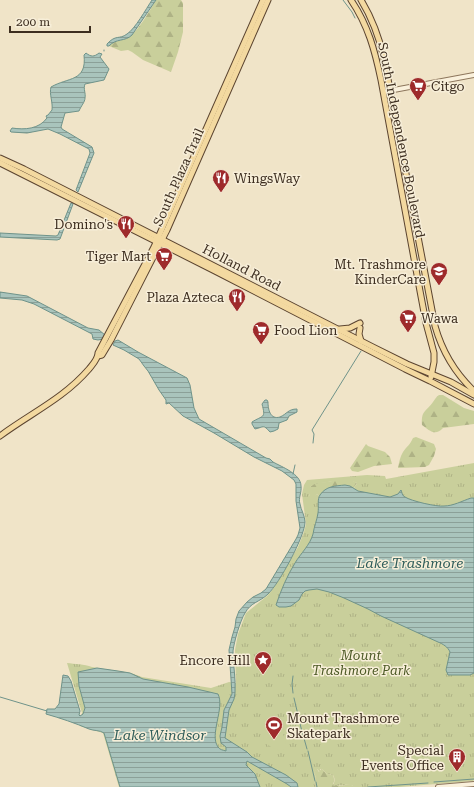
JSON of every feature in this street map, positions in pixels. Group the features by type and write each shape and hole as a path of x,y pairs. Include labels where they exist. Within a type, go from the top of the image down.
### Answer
{"main road":[{"name":"South Plaza Trail","path":"159,240 263,0"},
{"name":"South Plaza Trail","path":"0,436 67,391 84,375 100,354 113,332 159,240 268,0"},
{"name":"South Independence Boulevard","path":"351,0 360,15 372,42 383,92 415,269 434,353 434,362 430,381"},
{"name":"South Independence Boulevard","path":"361,0 378,35 384,58 430,306 437,334 444,351 456,371 474,391"},
{"name":"Holland Road","path":"0,158 24,169 430,381"},
{"name":"Holland Road","path":"0,163 338,328 407,364 450,382 474,395"},
{"path":"413,254 418,252 420,248"},
{"path":"415,269 418,272 425,302 430,306"},
{"path":"423,307 429,312 436,338 440,347 444,351"},
{"path":"338,328 348,329 360,326 359,334 361,341"},
{"path":"430,381 474,404"}],"street":[{"path":"383,92 474,75"},
{"path":"438,787 474,784"}],"green space":[{"path":"156,0 181,0 183,3 183,32 171,72 143,60 128,50 121,51 109,46 111,43 129,37 133,34 144,20"},
{"path":"439,395 443,395 464,408 474,411 474,424 443,428 437,432 432,432 422,425 422,416 424,412"},
{"path":"416,437 434,444 436,449 429,465 425,467 398,468 403,452 413,438"},
{"path":"366,444 385,452 390,457 392,464 374,466 358,472 352,471 350,468"},
{"name":"Mount Trashmore Park","path":"474,463 474,780 399,787 353,787 349,785 334,786 333,775 327,774 322,769 320,769 320,772 317,769 314,773 316,780 314,783 316,787 119,787 103,733 80,726 82,713 67,663 211,688 229,682 236,683 235,650 238,634 246,613 267,596 273,589 298,547 304,532 306,524 302,494 307,480 367,475 385,476 386,479","holes":["332,481 352,481 357,483 354,486 355,489 319,496 317,494 310,496 309,494 311,493 310,487 315,484"]},
{"path":"332,481 353,481 357,483 354,487 355,489 319,496 317,494 315,496 310,496 310,487 312,485"},
{"name":"Mount Trashmore Skatepark","path":"278,728 282,732 285,741 286,747 282,751 270,746 263,739 267,732"},
{"path":"316,769 319,772 322,769 327,774 333,775 333,784 340,786 350,784 353,787 316,787 314,783 316,778 314,773"}],"water":[{"path":"152,0 156,0 132,35 126,39 107,46 107,44 113,39 122,37 130,31"},
{"path":"86,53 92,56 99,53 102,54 100,57 109,69 104,80 85,84 84,103 79,111 65,113 61,127 92,147 94,153 78,192 76,190 90,153 89,149 48,129 27,133 10,131 12,128 22,129 36,127 44,122 47,118 46,116 52,110 50,92 51,87 79,74 84,64 84,55"},
{"path":"71,203 73,204 60,239 0,237 0,233 56,236 58,235"},
{"path":"0,292 27,296 88,328 99,330 105,335 103,339 93,339 92,334 34,304 22,300 0,298"},
{"name":"Lake Windsor","path":"118,340 187,378 190,385 194,408 199,419 295,474 300,482 300,502 305,522 301,538 291,560 273,589 262,599 247,609 235,642 233,651 235,693 229,710 225,738 247,752 252,757 286,775 297,783 298,787 291,787 247,761 246,765 255,774 260,787 120,787 104,733 46,714 47,709 55,709 59,704 63,675 68,676 71,681 80,711 80,716 83,714 85,708 79,686 78,672 97,668 130,673 143,679 218,694 220,706 215,736 219,748 226,751 226,747 221,743 220,736 224,710 232,694 229,650 236,619 239,611 247,602 266,589 296,539 300,528 296,501 296,484 294,480 282,471 254,457 183,416 169,403 166,404 166,400 139,359 113,345 115,341"},
{"path":"265,400 267,400 269,411 274,417 280,417 294,409 297,409 297,412 289,416 287,420 279,423 278,429 274,431 270,432 263,427 255,429 252,422 263,416 264,412 262,404"},
{"name":"Lake Trashmore","path":"345,485 358,491 390,497 398,494 401,490 403,496 408,499 441,506 447,506 474,498 474,673 470,675 448,675 446,670 450,652 445,646 329,592 317,589 309,590 305,591 299,600 291,606 279,607 276,605 289,573 312,538 318,516 320,495 328,488"}],"waterway":[{"path":"343,0 355,18"},
{"path":"313,443 314,434 312,430 361,351"},
{"path":"293,474 295,465"},
{"path":"293,676 293,693"},
{"path":"0,697 47,711"},
{"path":"294,698 299,719"},
{"path":"300,724 307,749"},
{"path":"308,751 315,781"},
{"path":"434,782 474,779"},
{"path":"316,782 317,787"},
{"path":"368,787 428,783"}],"place":[{"name":"Citgo","path":"418,101"},
{"name":"WingsWay","path":"221,193"},
{"name":"Domino's","path":"126,239"},
{"name":"Tiger Mart","path":"164,271"},
{"name":"Mt. Trashmore KinderCare","path":"439,286"},
{"name":"Plaza Azteca","path":"237,312"},
{"name":"Wawa","path":"408,333"},
{"name":"Food Lion","path":"261,345"},
{"name":"Encore Hill","path":"263,675"},
{"name":"Mount Trashmore Skatepark","path":"274,740"},
{"name":"Special Events Office","path":"457,772"}]}
